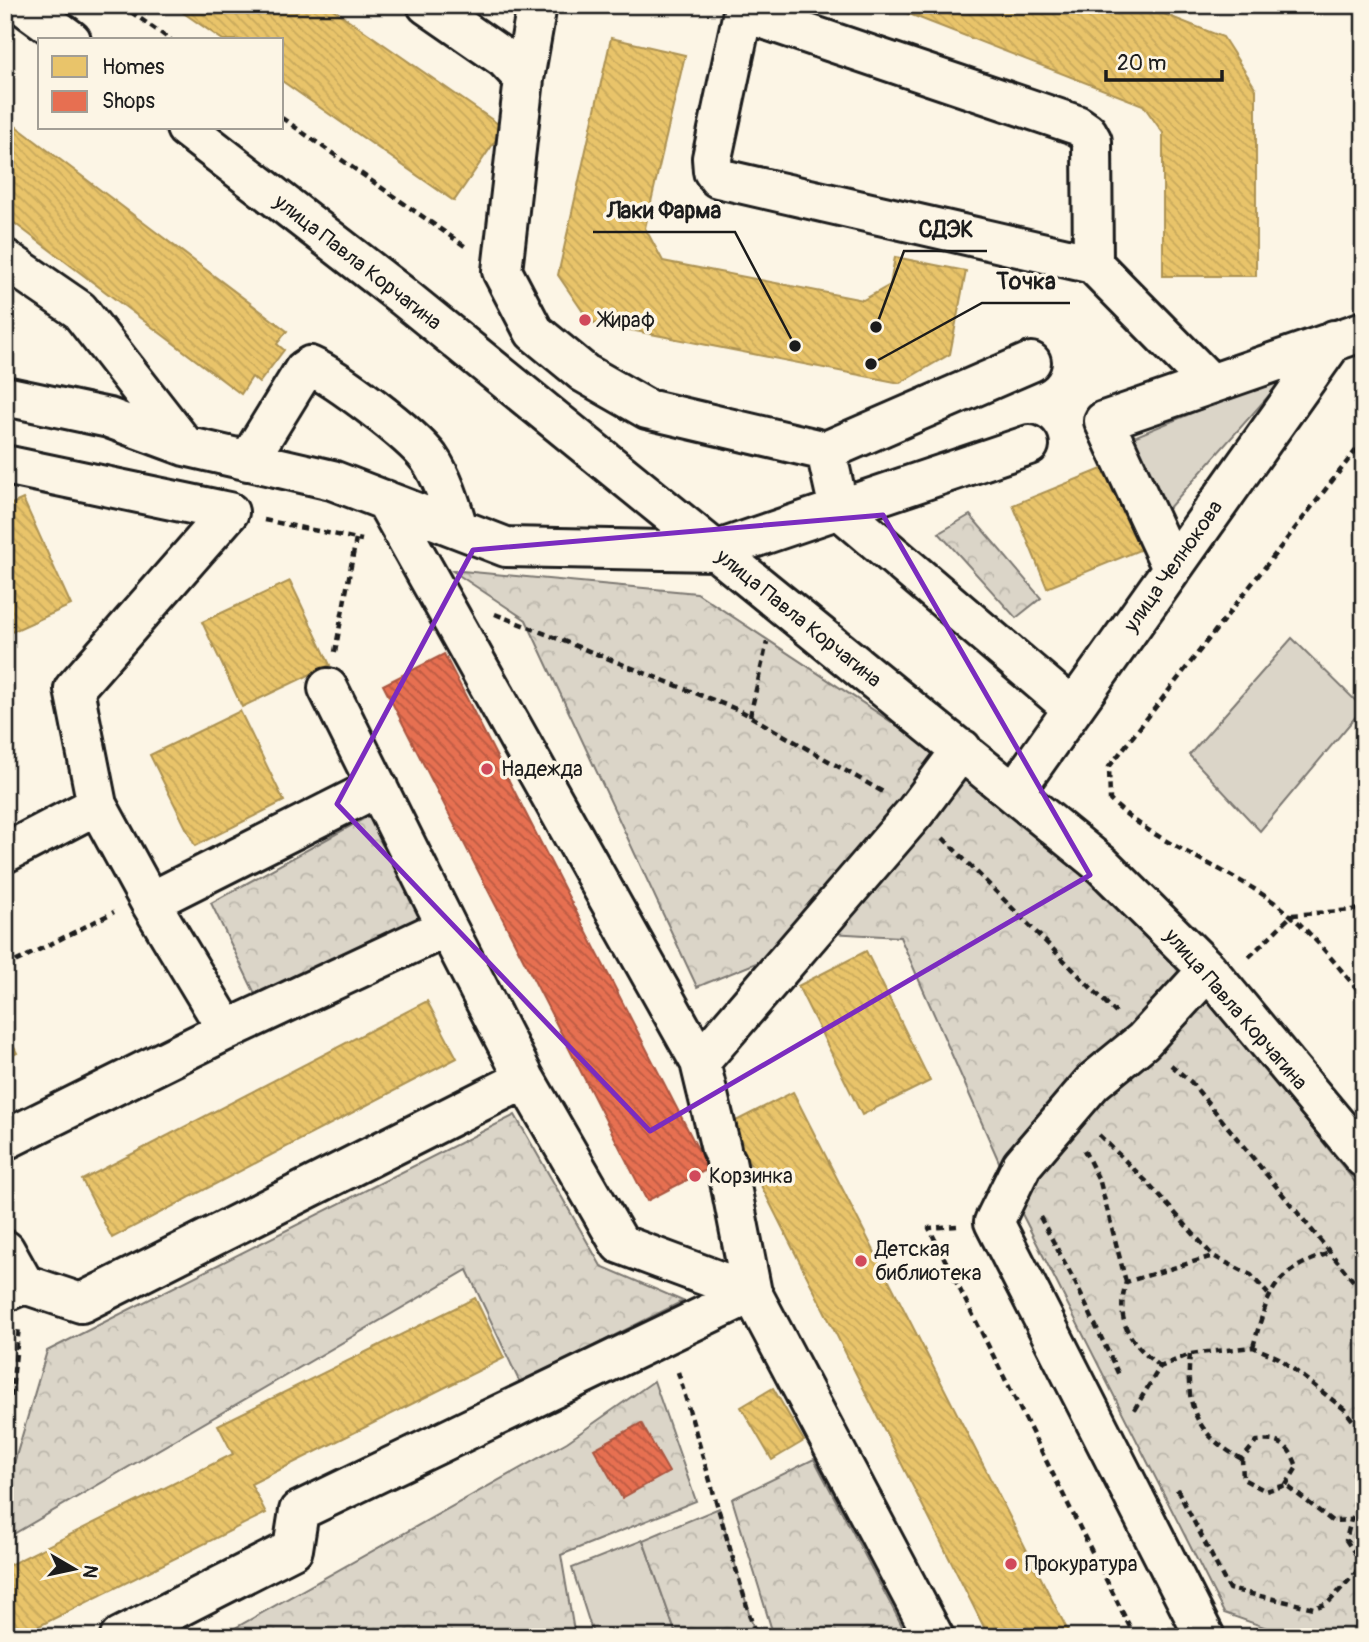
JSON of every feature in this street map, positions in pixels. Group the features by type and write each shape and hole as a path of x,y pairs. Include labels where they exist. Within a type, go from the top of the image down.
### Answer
{"street":[{"path":"23,5 68,38"},
{"path":"427,5 505,59 524,79"},
{"path":"537,5 524,79 502,271 534,332 584,373 647,409 826,451 1031,362"},
{"path":"1093,264 1092,141 1087,132 1077,125 732,9 712,158 713,172 718,178 1093,264 1211,384"},
{"name":"улица Павла Корчагина","path":"189,130 400,294 1102,865 1215,978 1364,1158"},
{"path":"5,259 79,310 186,446"},
{"name":"улица Челнокова","path":"1172,568 1104,422 1349,335"},
{"name":"улица Челнокова","path":"1014,792 1172,568 1349,335"},
{"path":"248,461 304,370 310,366 374,409 429,458 451,504 458,528"},
{"path":"5,396 109,418 186,446 331,480 506,547 715,551 1029,445"},
{"path":"826,451 839,509 1072,708"},
{"path":"5,465 229,512 74,689 97,806 228,1030"},
{"path":"385,500 701,1062 724,1155 752,1293 934,1637"},
{"path":"328,688 525,1079 620,1244 752,1293"},
{"path":"701,1062 916,811 962,749"},
{"path":"149,899 378,787"},
{"path":"5,853 97,806"},
{"path":"5,1140 228,1030 447,927"},
{"path":"1205,1637 994,1222 1022,1165 1093,1083 1215,978"},
{"path":"5,1250 14,1288 81,1303 525,1079"},
{"path":"120,1637 293,1549 299,1511 752,1293"}],"path":[{"path":"121,5 168,38"},
{"path":"284,119 502,271"},
{"path":"1364,440 1109,768 1110,800 1135,824 1266,896 1292,915 1364,997"},
{"path":"229,512 414,552"},
{"path":"328,688 356,539"},
{"path":"442,601 495,614 750,716 916,811 1143,1041 1191,1082 1364,1294"},
{"path":"750,716 767,640"},
{"path":"5,967 149,899"},
{"path":"1215,978 1292,915 1364,909"},
{"path":"1086,1132 1097,1134 1150,1185 1213,1256 1251,1275 1268,1294"},
{"path":"1079,1140 1100,1182 1126,1282 1120,1306 1134,1346 1160,1367"},
{"path":"1034,1208 1074,1280 1124,1386"},
{"path":"994,1222 929,1228 1135,1637"},
{"path":"1253,1347 1268,1294 1299,1263 1330,1253"},
{"path":"1126,1282 1213,1256"},
{"path":"5,1407 11,1398 14,1288"},
{"path":"667,1334 756,1637"},
{"path":"1129,1398 1134,1410 1160,1367 1190,1353 1253,1347 1279,1358 1343,1409 1364,1435"},
{"path":"1190,1353 1188,1376 1192,1411 1205,1433 1222,1449 1242,1459"},
{"path":"1271,1439 1285,1443 1297,1467 1286,1485 1266,1491 1256,1489 1243,1479 1242,1459 1257,1441 1271,1439"},
{"path":"1286,1485 1332,1521 1351,1520"},
{"path":"1229,1590 1314,1608 1328,1603 1363,1566 1346,1540 1351,1520 1364,1500"}],"highlighted area":[{"path":"883,515 1090,875 650,1131 337,804 473,550"}],"green space":[{"path":"1289,373 1160,518 1124,441"},
{"path":"970,515 1041,598 1016,618 939,533"},
{"path":"451,570 697,593 979,780 1167,948 1364,1193 1364,1637 1293,1637 1224,1613 1022,1214 900,937 830,933 697,987 526,620"},
{"path":"1292,638 1363,708 1260,831 1189,755"},
{"path":"374,813 429,924 259,1002 211,903"},
{"path":"515,1115 601,1266 683,1301 520,1383 467,1270 5,1539 5,1494 47,1351"},
{"path":"654,1381 696,1501 561,1555 575,1637 219,1637 567,1442"},
{"path":"814,1459 908,1637 774,1637 732,1499"},
{"path":"719,1508 756,1637 677,1637 643,1540"},
{"path":"643,1540 677,1637 594,1637 572,1568"}],"building: Homes":[{"path":"172,5 327,5 504,128 454,201 284,82 284,38 220,38"},
{"path":"886,5 1141,5 1223,37 1256,89 1256,276 1163,276 1163,133 1143,105"},
{"path":"611,38 685,55 645,228 663,261 863,300 890,285 895,257 966,271 950,354 900,383 590,322 558,275"},
{"path":"5,118 287,331 277,344 284,350 259,383 252,377 241,394 5,216"},
{"path":"1114,464 1147,547 1047,588 1013,505"},
{"path":"23,499 71,605 5,635 5,507"},
{"path":"290,581 330,665 242,707 202,622"},
{"path":"240,711 284,801 195,846 150,755"},
{"path":"866,951 930,1081 862,1115 798,986"},
{"path":"427,1001 457,1058 112,1238 82,1180"},
{"path":"5,1030 17,1053 5,1059"},
{"path":"793,1092 1071,1637 989,1637 730,1124"},
{"path":"475,1298 504,1358 251,1484 266,1513 17,1637 5,1637 5,1567 233,1454 218,1425"},
{"path":"773,1388 804,1441 772,1460 741,1407"}],"building: Shops":[{"path":"444,654 708,1169 647,1201 383,685"},
{"path":"641,1423 669,1472 622,1498 594,1449"}],"place":[{"name":"Жираф","path":"585,320"},
{"name":"СДЭК","path":"876,327"},
{"name":"Лаки Фарма","path":"795,346"},
{"name":"Точка","path":"871,364"},
{"name":"Надежда","path":"487,769"},
{"name":"Корзинка","path":"695,1176"},
{"name":"Детская библиотека","path":"861,1261"},
{"name":"Прокуратура","path":"1011,1564"}]}
